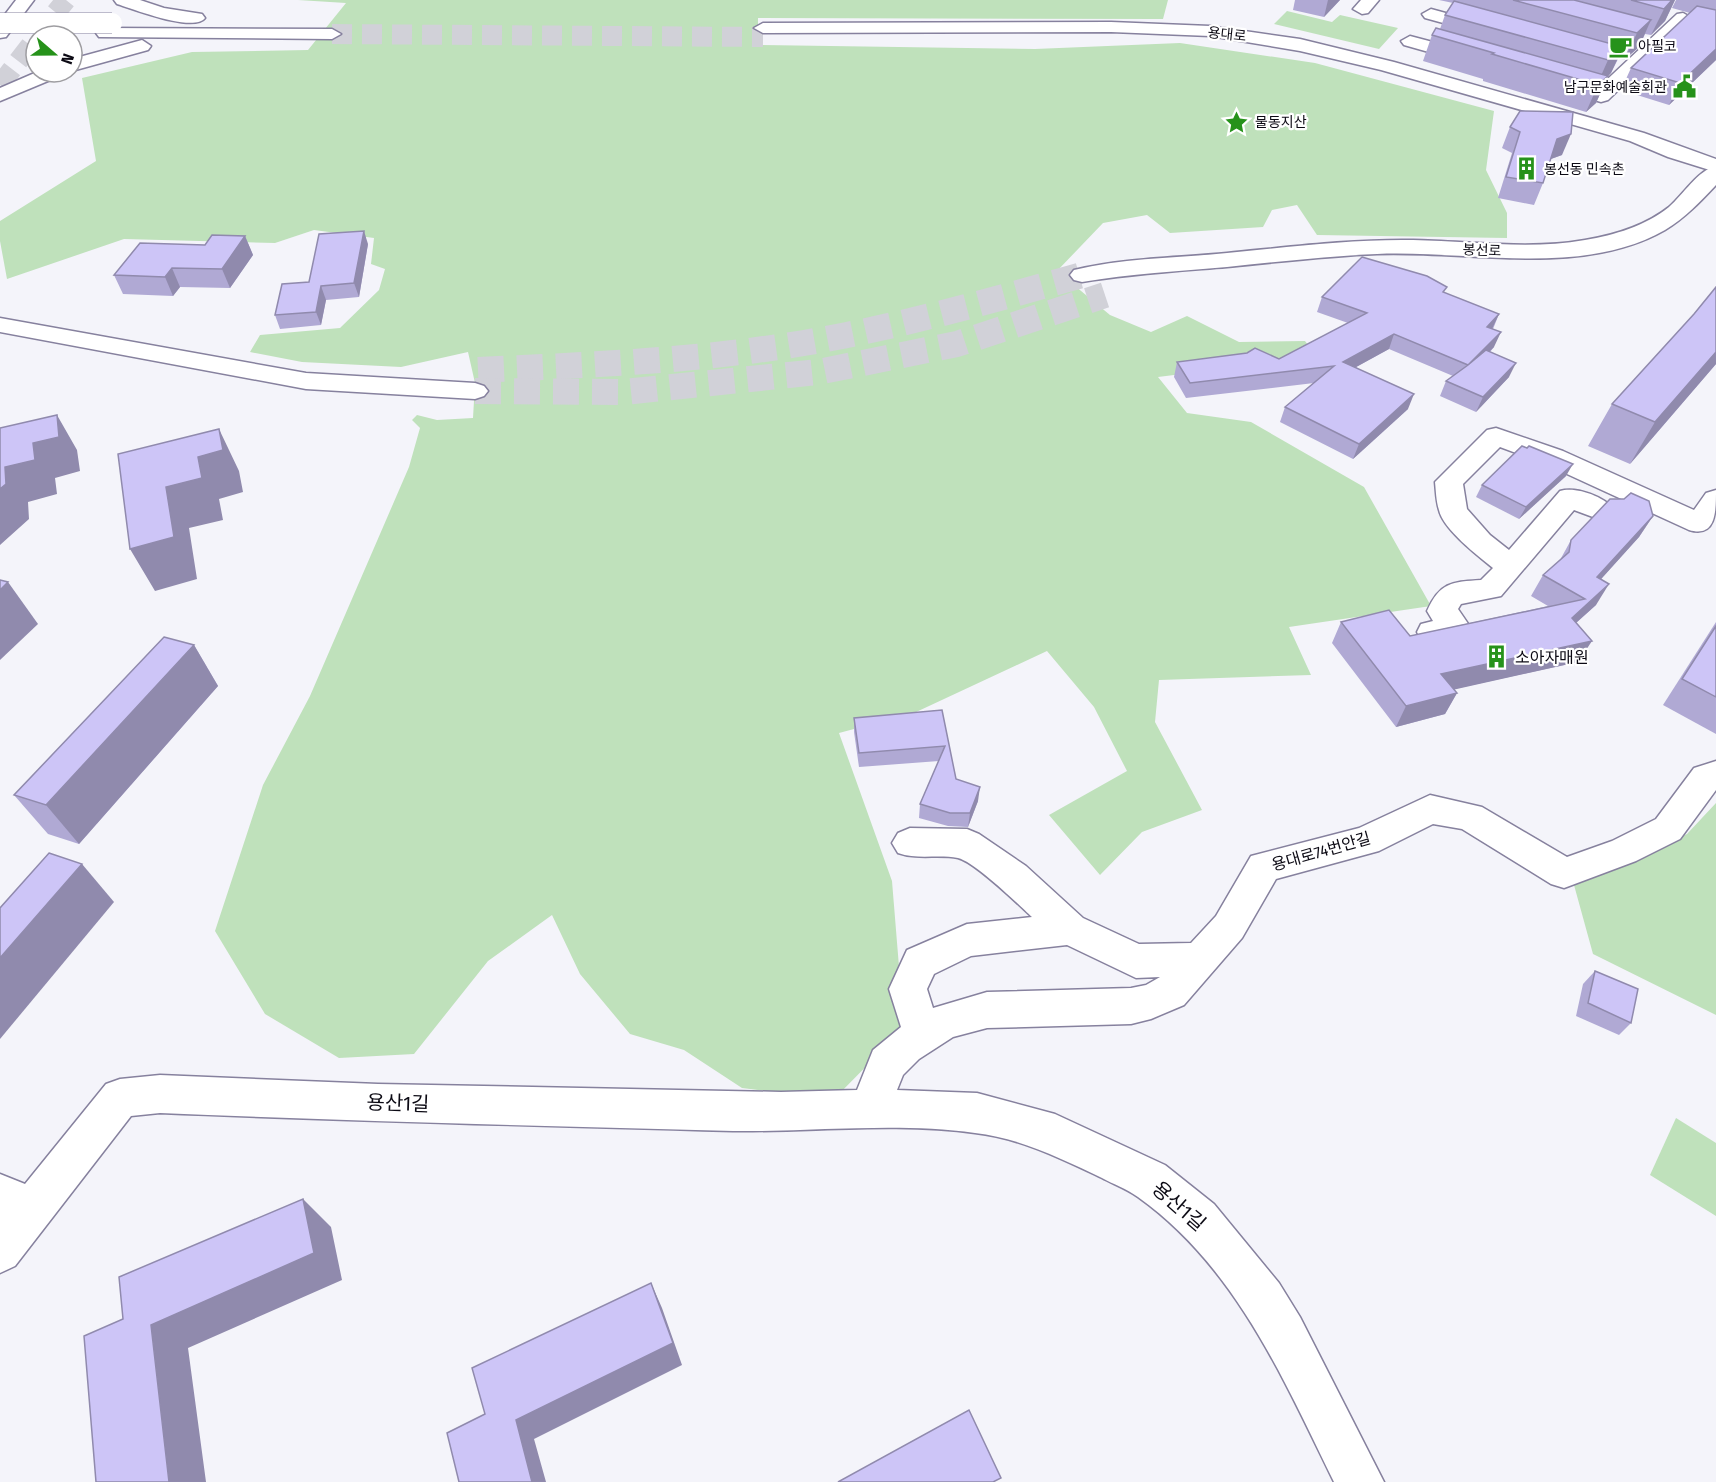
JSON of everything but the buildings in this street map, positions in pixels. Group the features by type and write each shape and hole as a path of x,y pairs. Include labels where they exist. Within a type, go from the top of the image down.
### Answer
{"main road":[{"path":"0,33 25,0"},
{"path":"123,0 161,13 256,29"},
{"path":"1388,66 1437,7 1503,34"},
{"path":"1664,13 1705,24"},
{"path":"1537,77 1601,96 1683,18"},
{"path":"0,23 108,28 335,30"},
{"path":"0,33 108,28"},
{"name":"용대로","path":"1675,153 1634,146 1363,66 1255,44 1170,36 763,32 1166,28 1256,37 1388,66 1637,137 1675,153 1716,166"},
{"path":"84,61 123,49 256,29"},
{"path":"1632,38 1655,44"},
{"path":"1410,41 1484,62"},
{"path":"1604,63 1627,69"},
{"path":"0,95 25,84"},
{"name":"봉선로","path":"1224,260 1382,247 1550,250 1596,244 1647,230 1675,213 1716,172"},
{"path":"1082,275 1135,266 1224,260"},
{"path":"1115,292 1166,280 1224,260"},
{"path":"0,325 306,381 369,383 474,381"},
{"path":"1511,567 1480,542 1453,512 1449,482 1496,436 1553,457 1699,523 1716,499"},
{"path":"1432,632 1456,628 1442,612 1447,597 1455,592 1490,589 1570,497 1601,511"},
{"name":"용대로74번안길","path":"1198,960 1229,927 1264,867 1367,841 1430,809 1470,817 1564,873 1624,851 1668,829 1706,778 1716,774"},
{"path":"910,843 967,844 1013,876 1070,929 1136,961 1198,960"},
{"path":"923,1035 908,989 920,962 967,940 1070,929"},
{"path":"870,1109 887,1063 905,1046 943,1022 987,1010 1131,1006 1151,1002 1170,993 1198,960"},
{"name":"용산1길","path":"0,1251 16,1202 120,1098 160,1095 378,1103 781,1112 870,1109 977,1113 1055,1134 1150,1180 1199,1219 1263,1299 1284,1333 1359,1482"}],"green space":[{"path":"298,0 1168,0 1163,19 758,18 758,45 1035,49 1180,43 1315,63 1494,111 1486,170 1507,213 1507,238 1317,235 1297,205 1272,210 1263,227 1170,233 1147,215 1103,223 1057,271 1110,315 1151,332 1187,316 1239,342 1305,341 1317,357 1158,377 1187,413 1251,422 1364,487 1431,606 1289,627 1311,675 1159,680 1155,722 1202,810 1142,832 1100,875 1049,815 1127,771 1094,707 1047,651 914,713 839,733 892,881 904,1028 834,1099 742,1088 684,1050 630,1034 580,974 552,915 488,961 414,1054 339,1058 265,1014 215,931 263,785 310,696 409,467 420,428 412,420 417,415 437,420 473,418 475,383 468,352 401,367 302,362 250,352 260,335 340,328 379,290 385,269 371,264 374,238 314,230 275,243 124,239 7,279 0,241 0,221 96,161 83,84 84,78 192,52 308,50 346,3"},
{"path":"1287,11 1332,22 1340,15 1398,28 1379,49 1274,24"},
{"path":"1716,803 1716,1015 1593,954 1574,885 1687,834"},
{"path":"1676,1118 1716,1143 1716,1216 1650,1175"}],"tunnel":[{"path":"47,24 66,0"},
{"path":"332,34 763,37"},
{"path":"0,85 24,54"},
{"path":"478,370 682,358 804,343 909,321 1082,275"},
{"path":"475,391 624,392 818,372 957,344 1105,295"}],"place":[{"name":"아필코","path":"1620,46"},
{"name":"남구문화예술회관","path":"1685,87"},
{"name":"물동지산","path":"1237,122"},
{"name":"봉선동 민속촌","path":"1526,169"},
{"name":"소아자매원","path":"1497,657"}]}
